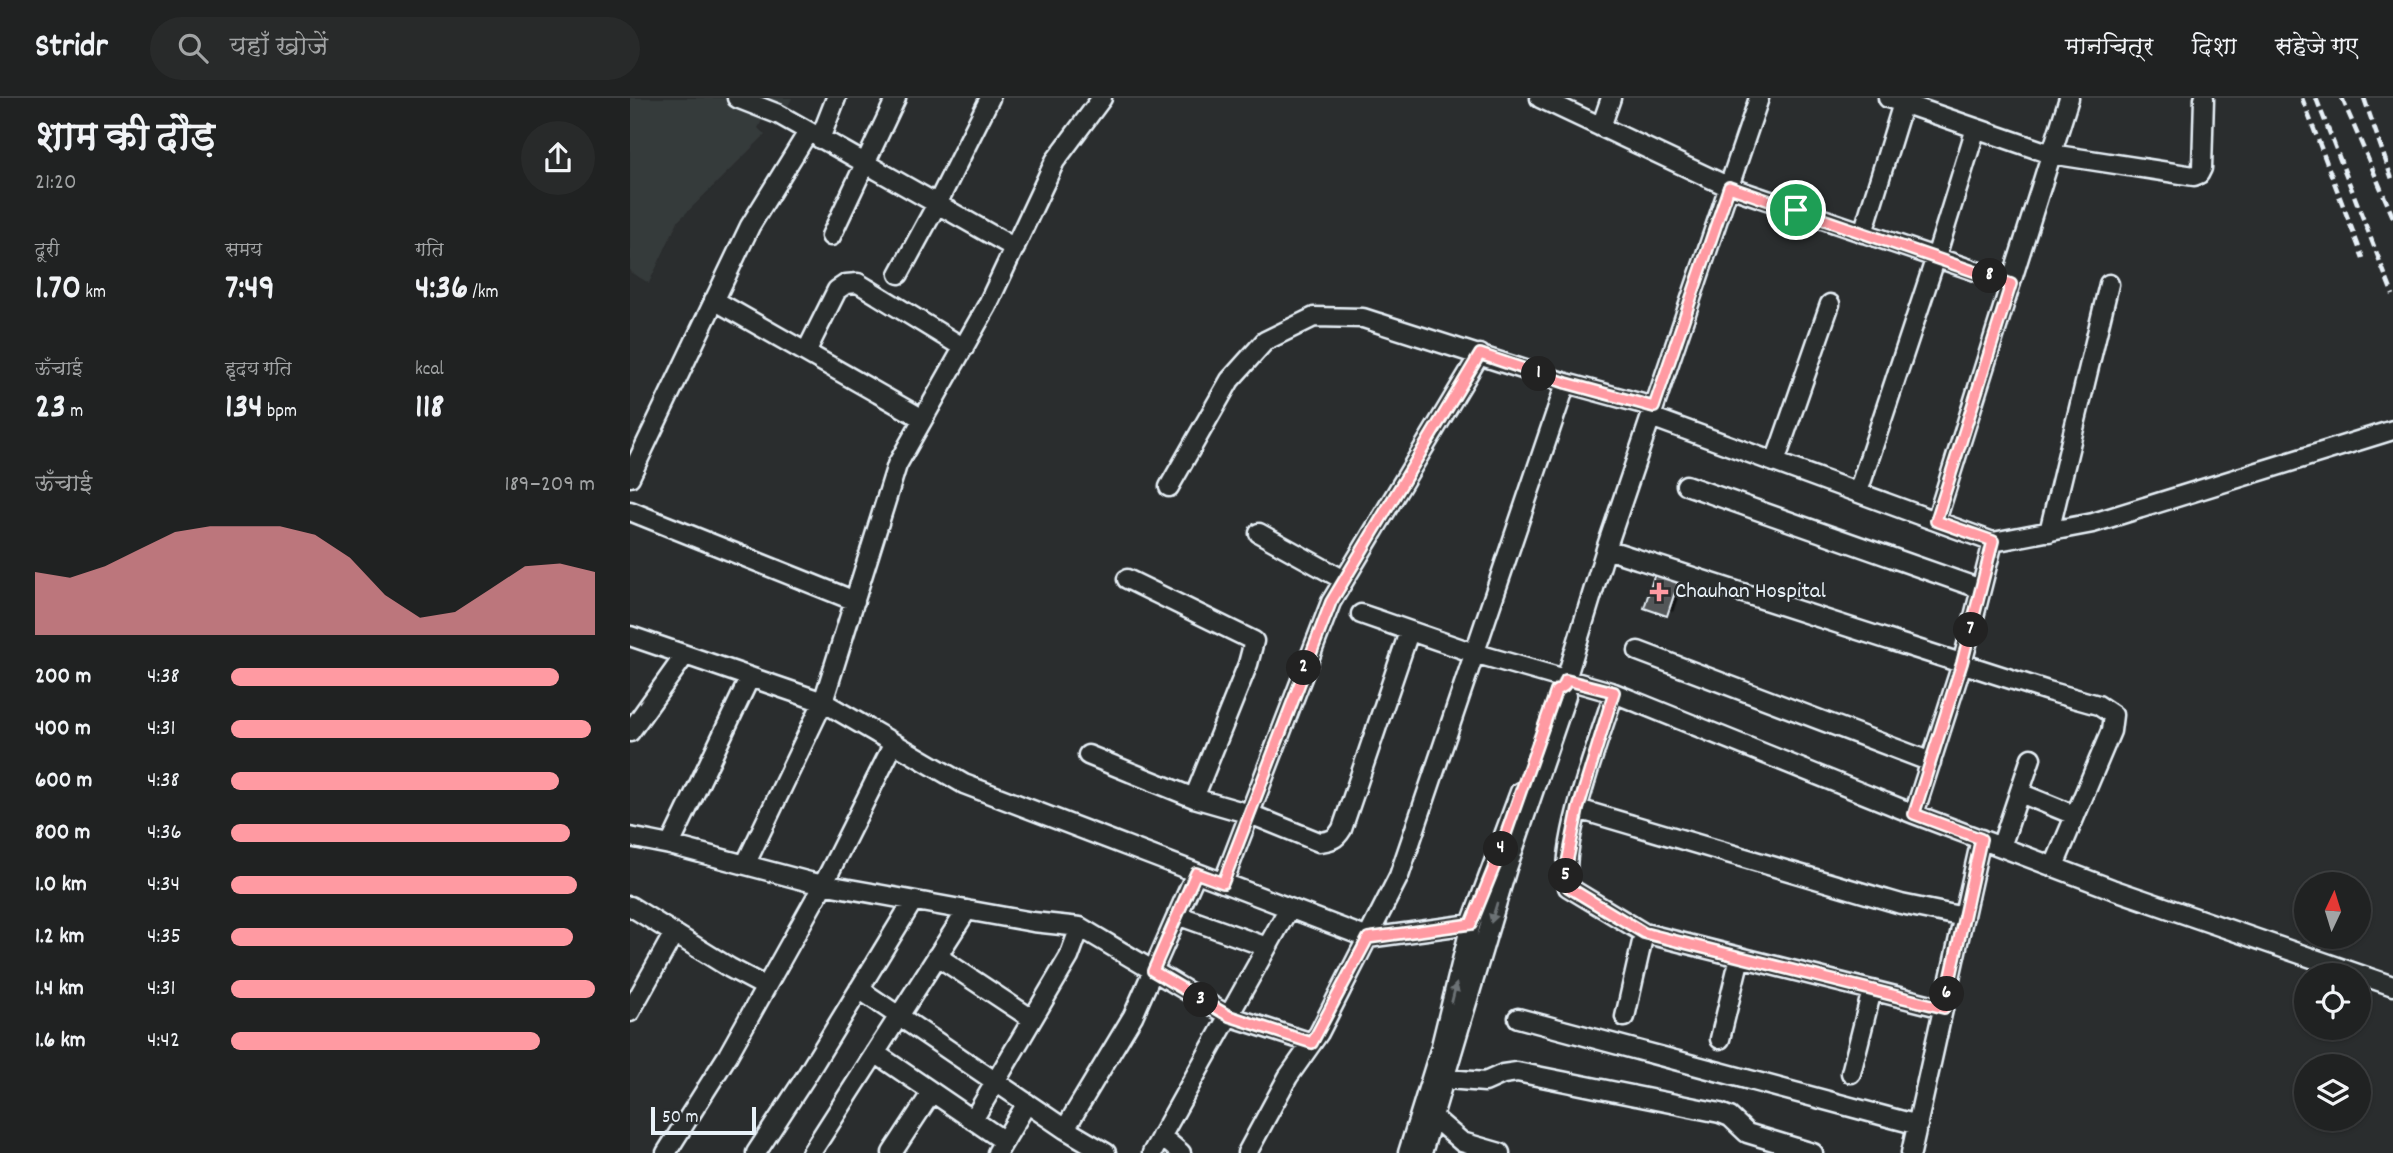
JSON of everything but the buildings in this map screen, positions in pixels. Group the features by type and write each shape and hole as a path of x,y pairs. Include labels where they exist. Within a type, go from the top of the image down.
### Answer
{"street":[{"path":"737,98 778,114 1015,248"},
{"path":"630,477 750,226 814,135 836,98"},
{"path":"831,236 896,98"},
{"path":"899,274 990,98"},
{"path":"745,865 823,702 897,465 987,306 1055,161 1102,98"},
{"path":"1540,98 1729,187 2011,284"},
{"path":"1601,127 1611,98"},
{"path":"1408,1153 1438,1079 1566,696 1565,683 1606,548 1759,98"},
{"path":"1936,521 2069,98"},
{"path":"1863,233 1896,100 2051,154 2194,176 2199,174 2202,168 2204,98"},
{"path":"1858,492 1976,128"},
{"path":"806,352 837,290 845,284 858,283 964,348"},
{"path":"2049,533 2109,284"},
{"path":"714,300 923,419"},
{"path":"1775,462 1830,304"},
{"path":"1169,487 1230,380 1265,341 1314,317 1363,318 1480,354 1652,412 1775,462 1993,541 2093,523 2393,430"},
{"path":"1223,883 1331,602 1480,354"},
{"path":"1247,1153 1288,1077 1312,1043 1399,876 1566,383"},
{"path":"1686,485 1981,589"},
{"path":"630,511 855,601"},
{"path":"1259,533 1344,580"},
{"path":"1914,814 1962,663 1993,541"},
{"path":"1606,548 2098,705 2113,715 2111,731 2054,866"},
{"path":"1127,579 1254,641 1248,664 1194,798"},
{"path":"1361,614 1565,683 1614,692 1914,814 2112,889 2393,986"},
{"path":"1088,755 1194,798 1250,814 1319,842 1336,838 1409,632"},
{"path":"630,636 823,702 964,784 1368,938 1471,924"},
{"path":"1639,651 1931,762"},
{"path":"630,732 685,655"},
{"path":"670,845 750,677"},
{"path":"1422,1153 1433,1117 1438,1079 1471,924 1495,865 1556,691 1565,683"},
{"path":"1614,692 1578,809 1565,873 1568,887 1644,933 1944,1008"},
{"path":"666,1153 728,1055 823,885 894,743"},
{"path":"2001,847 2031,758"},
{"path":"2020,793 2074,814"},
{"path":"1578,809 1901,904 1964,917"},
{"path":"1911,1153 1981,839"},
{"path":"633,843 670,845 823,885 1080,927 1229,1016 1312,1043"},
{"path":"1065,1129 1133,1016 1196,873"},
{"path":"756,1153 805,1079 913,901"},
{"path":"630,906 766,987"},
{"path":"1152,1153 1289,908"},
{"path":"816,1151 875,1052 967,910"},
{"path":"1177,915 1267,947"},
{"path":"973,1120 1069,957 1080,927"},
{"path":"630,1012 674,933"},
{"path":"1625,1017 1644,933"},
{"path":"937,956 1032,1019"},
{"path":"1720,1039 1740,957"},
{"path":"859,989 1065,1129 1106,1153"},
{"path":"1851,1073 1872,990"},
{"path":"1518,1018 1917,1125"},
{"path":"875,1052 973,1120 1000,1147 1027,1103"},
{"path":"1438,1079 1485,1082 1503,1074 1517,1072 1720,1113 1747,1133 1813,1153"},
{"path":"892,1153 932,1091"},
{"path":"1433,1117 1462,1142 1500,1153"},
{"path":"1161,1136 1181,1153"}],"shaded area":[{"path":"630,98 792,98 787,109 772,102 758,128 765,135 678,221 649,283 630,272"}],"railway":[{"path":"2302,98 2363,258"},
{"path":"2316,98 2393,295"},
{"path":"2342,98 2393,217"},
{"path":"2364,98 2393,182"}],"place":[{"name":"Chauhan Hospital","path":"1659,592"}],"route":[{"path":"1729,187 1796,210 2011,284 1936,521 1993,541 1962,663 1914,814 1981,839 1944,1008 1644,933 1568,887 1565,873 1578,809 1614,692 1566,680 1564,686 1556,691 1495,865 1471,924 1368,938 1312,1043 1229,1016 1153,971 1196,873 1223,883 1331,602 1480,354 1566,383 1654,407 1729,187"}]}
